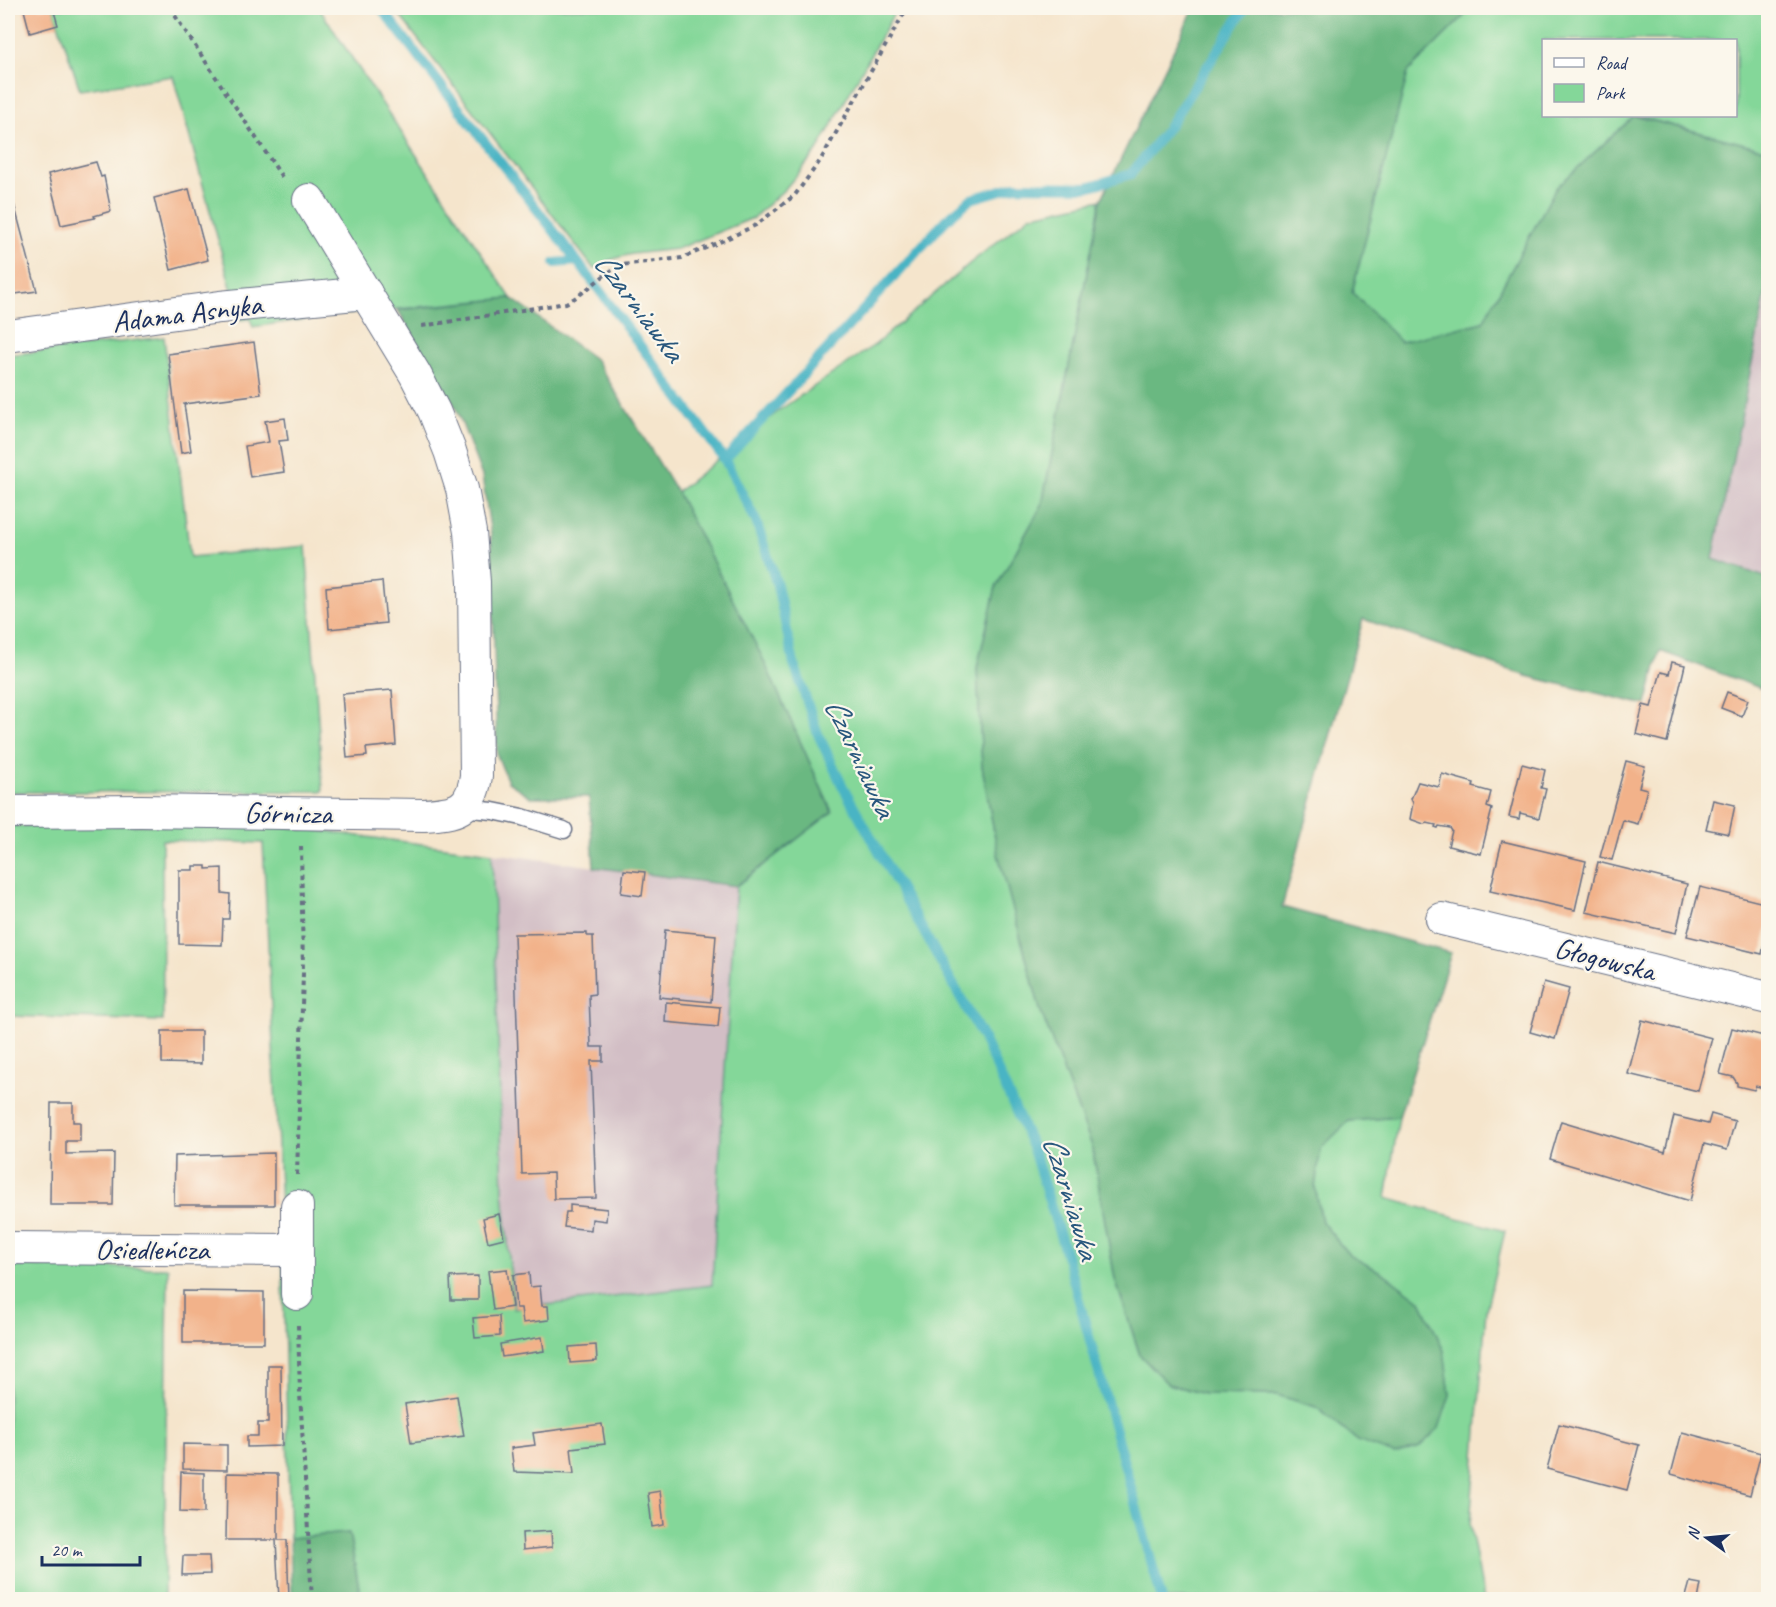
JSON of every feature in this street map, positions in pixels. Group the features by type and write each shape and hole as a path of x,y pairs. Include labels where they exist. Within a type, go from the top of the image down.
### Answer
{"street":[{"path":"309,200 415,374 434,411 462,489 470,532 474,593 476,776 474,790 468,801 460,808"},
{"name":"Adama Asnyka","path":"8,336 220,307 366,293"},
{"name":"Górnicza","path":"8,812 424,815 446,813 460,808"},
{"name":"Głogowska","path":"1442,920 1768,999"},
{"path":"297,1206 297,1294"},
{"name":"Osiedleńcza","path":"8,1248 297,1250"}],"lane":[{"name":"Górnicza","path":"460,808 522,817 564,830"}],"path":[{"path":"170,8 285,181 309,200"},
{"path":"389,331 566,303 621,265 682,258 756,225 795,195 820,161 907,8"},
{"path":"297,1206 303,974 300,813"},
{"path":"297,1294 300,1393 312,1599"}],"shaded area":[{"path":"1768,282 1768,578 1713,559"},
{"path":"492,853 736,886 712,1285 514,1309 503,1191"}],"green space":[{"path":"53,8 319,8 511,298 335,315 253,327 250,319 240,320 173,76 80,90"},
{"path":"394,8 897,8 817,151 785,189 753,218 677,249 632,254 610,260 594,269"},
{"path":"1194,8 1472,8 1408,72 1352,292 1401,342 1483,322 1556,188 1633,117 1768,150 1768,282 1713,559 1768,578 1768,691 1660,651 1646,705 1527,676 1363,619 1282,907 1451,953 1399,1117 1349,1121 1321,1148 1315,1187 1322,1222 1349,1255 1386,1275 1421,1301 1444,1351 1450,1395 1439,1428 1418,1448 1394,1454 1358,1441 1316,1407 1277,1395 1204,1394 1168,1384 1140,1355 1115,1279 1092,1146 1040,1009 998,854 982,766 977,668 996,587 1042,505 1101,200"},
{"path":"1472,8 1768,8 1768,150 1640,117 1737,117 1737,39 1542,39 1542,117 1633,117 1556,188 1483,322 1401,343 1352,293 1408,71"},
{"path":"1101,200 1042,505 996,587 977,668 982,766 998,854 1040,1009 1092,1146 1115,1279 1140,1355 1168,1384 1204,1394 1277,1395 1316,1407 1358,1441 1450,1395 1444,1351 1421,1301 1349,1255 1322,1222 1315,1187 1321,1147 1349,1121 1399,1117 1386,1198 1505,1231 1486,1310 1470,1524 1484,1599 361,1599 349,1533 290,1538 281,1207 263,843 162,840 163,1021 8,1016 8,826 265,824 492,853 503,1191 514,1309 712,1285 736,886 832,812 761,655 677,492 781,409 876,344 969,264 1030,216"},
{"path":"511,298 596,360 677,492 761,655 832,812 736,886 594,867 589,797 531,797 508,782 497,755 491,535 482,476 456,408 398,310"},
{"path":"164,337 190,557 306,546 323,791 8,792 8,355"},
{"path":"8,1266 168,1268 164,1599 8,1599"},
{"path":"349,1533 361,1599 292,1599 290,1538"}],"building":[{"path":"53,8 58,25 30,33 24,10"},
{"path":"96,162 101,177 104,176 111,211 94,216 95,218 61,225 48,174"},
{"path":"8,181 37,291 8,295"},
{"path":"189,189 208,260 171,270 154,198"},
{"path":"254,342 261,394 184,404 191,451 181,453 168,354"},
{"path":"285,418 288,440 279,441 284,472 250,477 245,446 269,442 265,421"},
{"path":"382,581 386,623 329,629 326,587"},
{"path":"1672,662 1685,665 1667,742 1636,734 1643,705 1651,707 1661,672 1669,674"},
{"path":"392,690 396,745 366,748 367,756 347,758 342,694"},
{"path":"1727,692 1748,700 1742,716 1721,708"},
{"path":"1626,761 1645,766 1639,787 1647,789 1638,824 1623,820 1612,860 1600,857"},
{"path":"1522,764 1545,770 1541,788 1546,789 1539,818 1520,813 1519,819 1509,817"},
{"path":"1442,774 1474,783 1473,787 1491,792 1487,807 1492,809 1481,854 1448,846 1452,831 1450,828 1439,826 1438,828 1435,827 1436,825 1410,819 1413,803 1411,799 1418,782 1439,787"},
{"path":"1713,800 1735,805 1729,834 1706,829"},
{"path":"1502,841 1586,861 1575,910 1490,891"},
{"path":"1598,862 1687,884 1676,933 1586,912"},
{"path":"193,866 206,866 206,869 222,868 222,893 230,894 229,919 223,919 222,945 179,944 179,870 193,870"},
{"path":"624,870 645,872 642,896 621,893"},
{"path":"1700,887 1768,904 1768,926 1762,954 1687,936"},
{"path":"665,930 716,935 711,1002 659,997"},
{"path":"587,933 587,936 593,936 595,994 589,995 591,1047 603,1047 603,1061 591,1061 596,1198 554,1199 553,1173 522,1174 514,934"},
{"path":"1544,982 1569,989 1555,1039 1530,1032"},
{"path":"666,1002 720,1007 718,1027 665,1022"},
{"path":"1642,1020 1712,1038 1698,1091 1628,1074"},
{"path":"1732,1028 1768,1037 1768,1089 1756,1086 1754,1090 1737,1086 1733,1077 1720,1074"},
{"path":"162,1031 201,1031 201,1064 162,1063"},
{"path":"51,1103 73,1103 73,1122 80,1122 80,1141 66,1141 66,1154 114,1153 113,1205 50,1205"},
{"path":"1711,1114 1735,1121 1727,1150 1704,1144 1690,1201 1550,1159 1561,1121 1665,1152 1674,1116 1708,1124"},
{"path":"274,1153 274,1205 174,1205 175,1156"},
{"path":"570,1205 607,1209 606,1221 592,1219 591,1230 564,1227 566,1212 570,1212"},
{"path":"499,1214 504,1238 488,1242 483,1218"},
{"path":"507,1269 512,1307 493,1310 488,1271"},
{"path":"529,1273 530,1287 540,1286 542,1306 548,1306 549,1320 523,1323 521,1308 516,1308 513,1275"},
{"path":"478,1276 478,1300 451,1300 450,1277"},
{"path":"183,1291 264,1292 264,1343 183,1343"},
{"path":"499,1316 500,1336 475,1338 473,1318"},
{"path":"542,1337 544,1351 502,1357 500,1344"},
{"path":"596,1345 597,1361 570,1363 569,1347"},
{"path":"268,1365 281,1365 282,1446 247,1447 247,1436 258,1436 258,1423 268,1423"},
{"path":"457,1396 464,1436 411,1443 405,1404"},
{"path":"602,1424 605,1444 571,1448 574,1474 514,1472 511,1448 535,1445 533,1433"},
{"path":"1559,1424 1639,1445 1627,1490 1547,1469"},
{"path":"1682,1432 1761,1453 1750,1495 1671,1474"},
{"path":"183,1444 227,1445 227,1470 183,1469"},
{"path":"181,1472 204,1473 204,1513 180,1512"},
{"path":"227,1473 278,1474 278,1540 287,1540 289,1600 279,1600 276,1540 226,1540"},
{"path":"660,1491 664,1525 652,1527 648,1493"},
{"path":"551,1531 552,1547 523,1550 522,1533"},
{"path":"183,1556 209,1556 210,1574 182,1575"},
{"path":"1690,1582 1701,1584 1698,1600 1685,1600"}],"waterway":[{"name":"Czarniawka","path":"381,8 594,283 725,460 756,521 777,585 794,664 818,734 843,787 982,1036 1033,1149 1068,1261 1162,1600"},
{"path":"725,460 947,219 971,199 1015,186 1087,187 1131,174 1167,129 1245,8"},
{"path":"555,263 577,261"}]}
